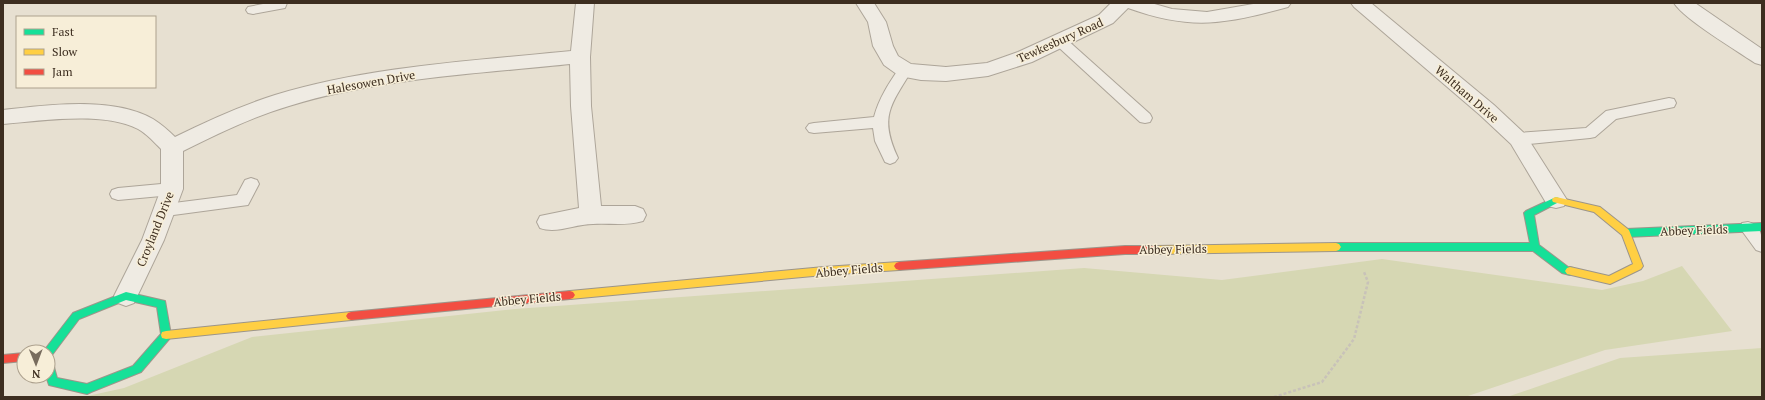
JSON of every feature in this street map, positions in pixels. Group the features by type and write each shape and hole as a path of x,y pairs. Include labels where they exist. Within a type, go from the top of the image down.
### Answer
{"street":[{"path":"585,3 580,57 581,106 591,215"},
{"name":"Tewkesbury Road","path":"865,3 877,22 884,46 891,60 905,70 921,74 946,74 988,69 1025,57 1106,19 1122,3"},
{"path":"1133,3 1153,12 1188,18 1220,18 1282,3"},
{"name":"Waltham Drive","path":"1360,3 1487,110 1518,139 1556,200"},
{"path":"1683,3 1701,17 1762,58"},
{"name":"Halesowen Drive","path":"172,147 212,128 298,96 375,80 446,70 580,57"},
{"path":"3,117 81,112 115,114 142,122 158,133 172,147"},
{"name":"Croyland Drive","path":"126,296 166,210 172,189 172,147"},
{"path":"1556,200 1598,209 1626,233 1638,266 1610,280 1566,270 1536,247 1529,213 1556,200"},
{"path":"548,222 591,215 636,216"},
{"name":"Abbey Fields","path":"1626,233 1755,228"},
{"name":"Abbey Fields","path":"166,335 513,300 948,262 1125,250 1352,247 1536,247"},
{"path":"54,344 76,316 126,296 162,304 166,335 137,369 87,389 56,383"},
{"path":"3,359 16,358"}],"lane":[{"path":"253,10 280,5 280,3"},
{"path":"1060,41 1145,118"},
{"path":"890,158 882,137 880,122 882,111 891,91 905,70"},
{"path":"1518,139 1590,134 1611,115 1669,103"},
{"path":"814,128 880,122"},
{"path":"166,210 242,201 250,184"},
{"path":"118,194 172,189"},
{"path":"1755,228 1762,245"}],"path":[{"path":"1274,397 1322,382 1354,339 1368,282 1352,247"}],"green space":[{"path":"1382,259 1602,290 1643,281 1682,266 1732,331 1605,350 1465,397 83,397 124,388 252,337 515,309 1084,268 1222,280"},
{"path":"1762,348 1762,397 1507,397 1620,358"}],"traffic: fast":[{"path":"1556,200 1529,213 1535,247 1565,270 1570,271"},
{"path":"1626,233 1762,227"},
{"path":"1336,247 1535,247"},
{"path":"54,344 76,316 126,296 162,304 166,335 137,369 87,389 56,383"}],"traffic: slow":[{"path":"1556,200 1597,209 1626,233 1638,266 1610,280 1570,271"},
{"path":"1156,250 1336,247"},
{"path":"570,295 824,271 899,266"},
{"path":"166,335 351,316"}],"traffic: jam":[{"path":"899,266 1125,250 1156,250"},
{"path":"351,316 570,295"},
{"path":"3,359 16,358"}]}
